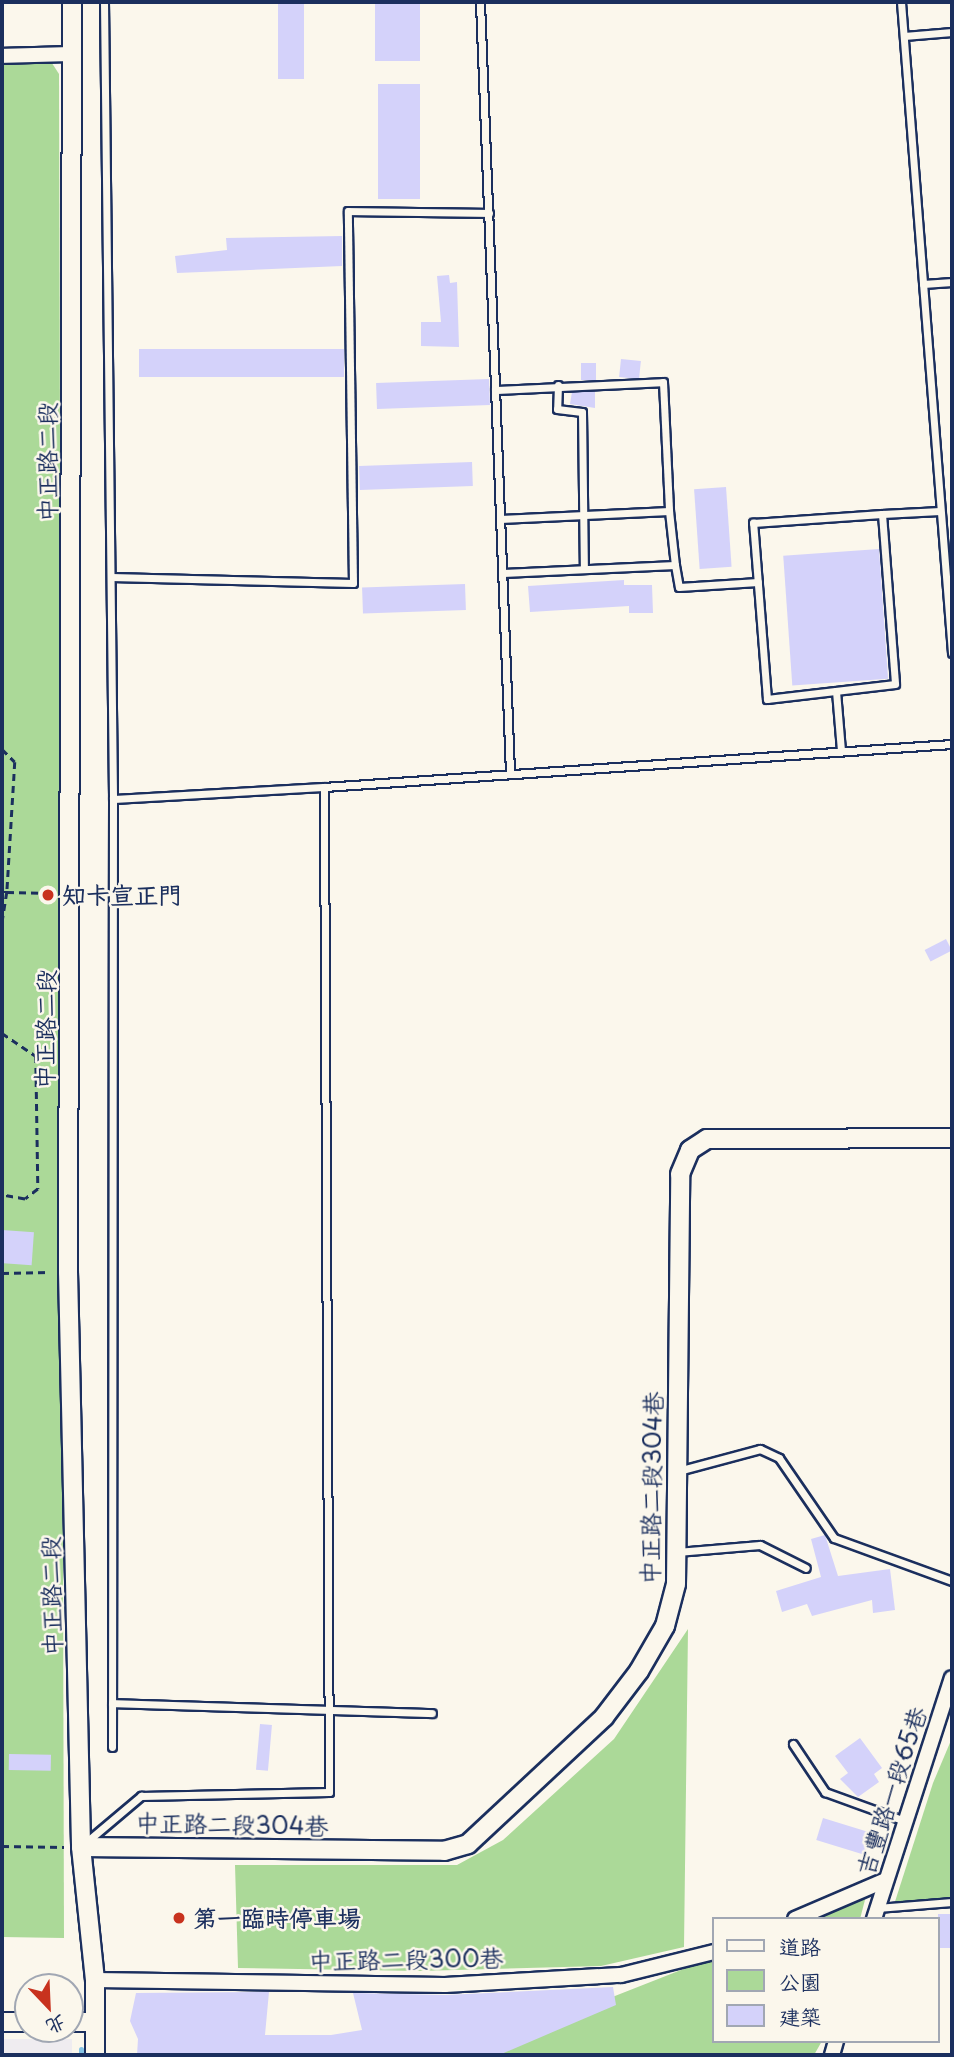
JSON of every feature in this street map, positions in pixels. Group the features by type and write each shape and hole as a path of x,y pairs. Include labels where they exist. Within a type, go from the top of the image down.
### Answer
{"street":[{"name":"中正路二段","path":"72,2 68,1272 81,1847 95,1980 95,2055"},
{"path":"2,56 73,54"},
{"name":"中正路二段304巷","path":"81,1847 444,1851 468,1844 604,1717 639,1671 665,1626 676,1584 680,1174 690,1150 707,1139 952,1138"},
{"name":"吉豐路一段65巷","path":"876,1914 952,1678"},
{"path":"800,1917 886,1881"},
{"name":"中正路二段300巷","path":"95,1980 444,1985 621,1975 712,1952"},
{"path":"84,2022 95,2022"}],"lane":[{"path":"104,2 113,799 112,1746"},
{"path":"480,2 510,774"},
{"path":"901,2 952,653"},
{"path":"904,36 952,32"},
{"path":"111,577 353,583 348,211 489,213"},
{"path":"923,284 952,282"},
{"path":"495,390 663,382 669,510 679,587 758,582"},
{"path":"558,385 557,409 582,412 580,515 584,569"},
{"path":"500,519 669,510"},
{"path":"883,514 895,684 767,699 754,523 883,514 940,511"},
{"path":"503,573 675,565"},
{"path":"836,691 841,751"},
{"path":"113,799 952,744"},
{"path":"81,1847 141,1796 329,1792 326,1707 324,787"},
{"path":"677,1471 760,1449 779,1458 834,1538 952,1581"},
{"path":"676,1552 760,1545 806,1568"},
{"path":"112,1703 326,1707 432,1713"},
{"path":"793,1744 825,1792 905,1821"},
{"path":"876,1914 952,1902"}],"path":[{"path":"2,749 15,762 7,892 2,923"},
{"path":"2,892 71,893"},
{"path":"2,1033 36,1056 38,1189 24,1199 2,1195"},
{"path":"2,1273 68,1272"},
{"path":"2,1846 81,1847"}],"shaded area":[{"path":"2,2039 14,2039 14,2043 72,2043 72,2055 2,2055"}],"green space":[{"path":"48,57 59,74 64,1938 2,1937 2,58"},
{"path":"688,1629 684,1947 601,1966 419,1971 238,1968 235,1865 457,1865 503,1840 614,1739"},
{"path":"952,1738 952,1905 892,1911 933,1783"},
{"path":"866,1896 861,1917 815,1917"},
{"path":"712,1958 712,2043 821,2043 814,2055 465,2055"}],"building":[{"path":"278,2 304,2 304,79 278,79"},
{"path":"375,2 420,2 420,61 375,61"},
{"path":"378,84 420,84 420,199 378,199"},
{"path":"342,236 342,266 177,273 175,256 227,250 226,238"},
{"path":"449,275 450,283 457,282 459,347 421,346 421,322 441,322 437,276"},
{"path":"139,349 344,349 344,377 139,377"},
{"path":"621,359 641,361 639,379 619,377"},
{"path":"581,363 596,363 596,380 581,380"},
{"path":"489,379 490,405 377,409 376,383"},
{"path":"595,391 595,408 570,404 572,392"},
{"path":"472,462 473,486 360,490 359,466"},
{"path":"726,487 732,567 700,569 694,489"},
{"path":"879,549 888,679 792,685 783,556"},
{"path":"624,580 624,585 652,585 653,613 629,613 629,606 530,612 528,586"},
{"path":"465,584 466,610 363,614 362,588"},
{"path":"946,939 952,951 931,961 925,950"},
{"path":"2,1230 34,1232 32,1265 2,1263"},
{"path":"825,1535 838,1576 890,1569 895,1610 873,1613 872,1600 812,1616 807,1604 782,1612 776,1591 821,1577 811,1539"},
{"path":"260,1724 272,1725 268,1771 256,1770"},
{"path":"860,1738 882,1768 874,1774 879,1782 858,1797 840,1779 848,1773 835,1756"},
{"path":"9,1754 51,1755 51,1771 9,1770"},
{"path":"823,1818 872,1833 865,1855 816,1840"},
{"path":"938,1914 952,1914 952,1948 940,1948"},
{"path":"613,1987 616,2005 499,2055 137,2055 138,2039 130,2021 136,1993 269,1992 265,2035 331,2035 362,2030 353,1993 445,1995"}],"waterway":[{"path":"81,2049 81,2055"}],"place":[{"name":"知卡宣正門","path":"48,895"},
{"name":"第一臨時停車場","path":"179,1918"}]}
